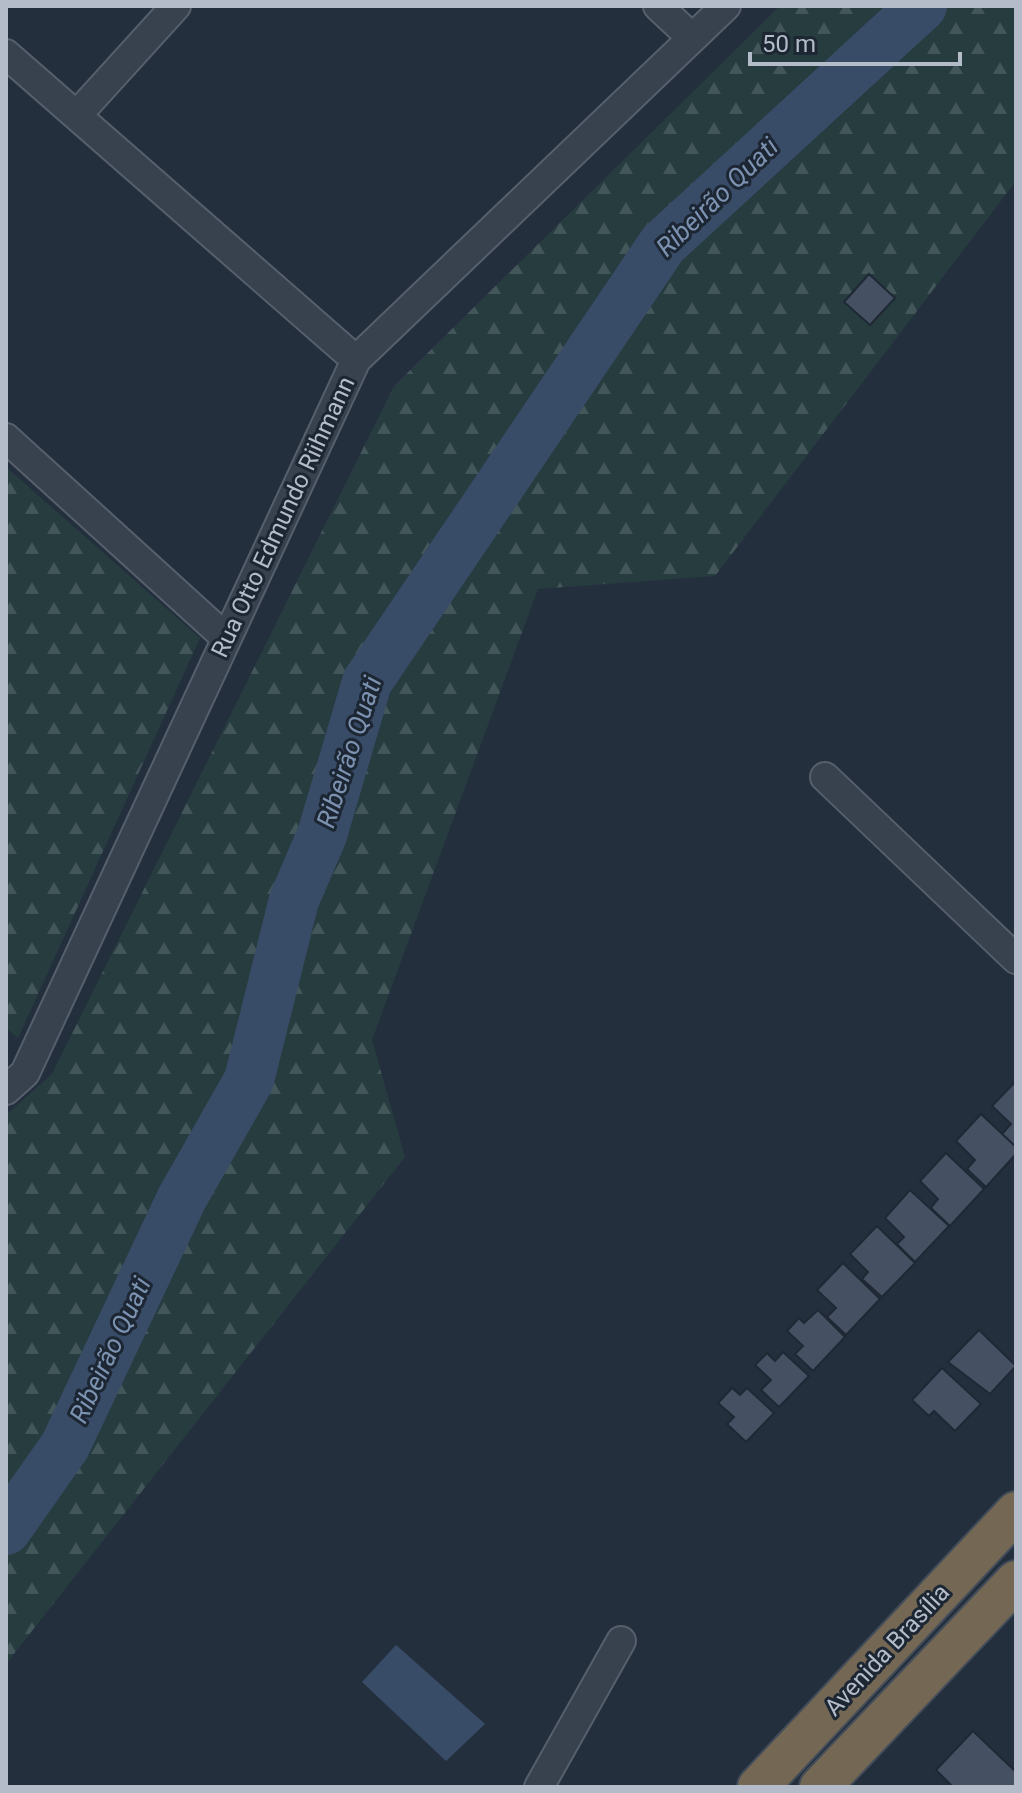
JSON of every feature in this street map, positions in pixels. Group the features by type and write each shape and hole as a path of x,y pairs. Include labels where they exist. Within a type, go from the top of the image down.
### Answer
{"highway":[{"name":"Avenida Brasília","path":"758,1787 1016,1512"},
{"name":"Avenida Brasília","path":"820,1787 1016,1581"}],"street":[{"path":"77,115 176,6"},
{"path":"658,6 691,37"},
{"name":"Rua Otto Edmundo Riihmann","path":"12,1073 226,638 356,360 726,6"},
{"path":"6,54 356,360"},
{"path":"6,438 226,638"},
{"path":"825,777 1016,959"},
{"path":"539,1787 621,1641"}],"green space":[{"path":"780,6 1016,6 1016,181 715,576 538,589 372,1040 405,1157 6,1664 6,1115 52,1074 394,386"},
{"path":"6,467 200,638 18,1038 6,1028"}],"water":[{"path":"396,1645 485,1724 446,1761 362,1682"}],"building":[{"path":"869,274 895,298 870,325 844,302"},
{"path":"1016,1081 1016,1147 1002,1134 1011,1124 992,1106"},
{"path":"981,1114 1016,1147 1016,1154 986,1187 967,1169 975,1160 956,1141"},
{"path":"946,1153 984,1189 950,1226 931,1208 938,1199 920,1181"},
{"path":"910,1190 949,1226 915,1262 897,1244 904,1237 885,1218"},
{"path":"877,1226 915,1263 882,1297 862,1279 868,1272 850,1254"},
{"path":"843,1263 880,1299 846,1335 827,1317 836,1308 817,1290"},
{"path":"818,1310 845,1337 813,1371 795,1354 803,1346 787,1331 799,1318 804,1323"},
{"path":"979,1330 1016,1366 990,1394 948,1362"},
{"path":"783,1352 809,1376 779,1407 761,1390 771,1380 755,1365 767,1353 775,1361"},
{"path":"942,1368 981,1404 955,1431 934,1411 929,1416 912,1400"},
{"path":"732,1388 740,1395 747,1388 774,1413 746,1442 727,1424 734,1417 718,1403"},
{"path":"973,1731 1016,1772 1016,1787 953,1787 936,1770"}],"waterway":[{"name":"Ribeirão Quati","path":"6,1530 65,1446 182,1198 249,1080 294,900 322,835 367,682 663,244 922,6"}]}
